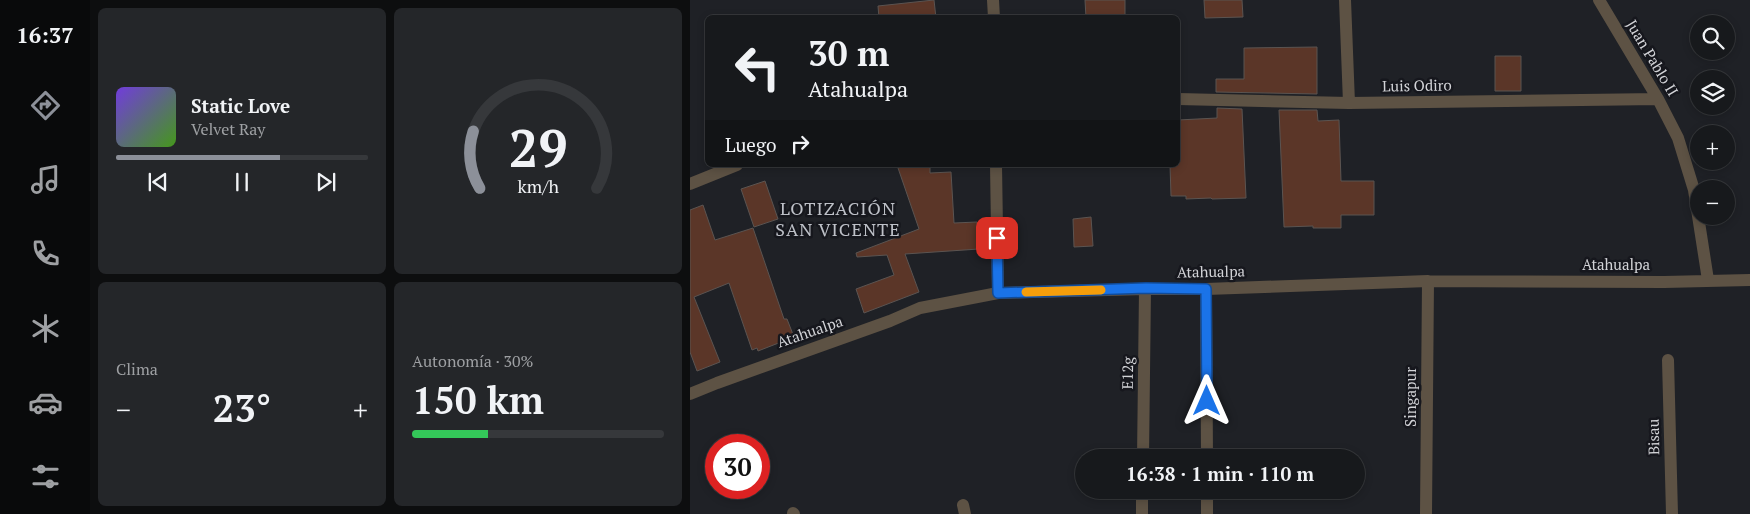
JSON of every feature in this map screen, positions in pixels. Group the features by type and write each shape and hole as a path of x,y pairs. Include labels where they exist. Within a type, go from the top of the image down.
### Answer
{"street":[{"path":"994,0 994,15"},
{"path":"1345,0 1349,103"},
{"name":"Juan Pablo II","path":"1598,0 1658,99 1678,138 1694,190 1708,280"},
{"name":"Luis Odiro","path":"1180,99 1349,103 1658,99"},
{"path":"690,184 732,167"},
{"path":"996,167 998,293"},
{"name":"Atahualpa","path":"690,394 717,382 890,321 920,308 998,293 1146,288 1206,289 1428,281 1750,280"},
{"name":"Singapur","path":"1426,514 1428,281"},
{"name":"E12g","path":"1142,449 1146,288"},
{"path":"1206,289 1207,449"},
{"name":"Bisau","path":"1668,360 1672,514"},
{"path":"1142,499 1142,514"},
{"path":"1207,499 1207,514"}],"building":[{"path":"934,0 936,15 879,15 878,6"},
{"path":"1085,0 1125,0 1125,15 1086,15"},
{"path":"1204,0 1242,0 1243,17 1205,18"},
{"path":"1317,47 1317,94 1216,92 1216,79 1244,79 1244,48"},
{"path":"1495,56 1521,56 1521,91 1495,91"},
{"path":"1217,108 1242,109 1246,198 1186,199 1186,196 1171,196 1170,167 1180,167 1180,120 1217,118"},
{"path":"1279,110 1317,110 1318,121 1339,120 1341,181 1374,181 1374,215 1341,215 1341,228 1313,228 1313,226 1284,227"},
{"path":"898,167 930,167 930,173 951,172 954,223 977,222 979,249 905,254 919,292 864,313 856,289 894,275 887,255 857,257 856,253 919,229"},
{"path":"765,181 778,219 754,227 741,189"},
{"path":"703,205 715,240 753,228 784,319 787,319 794,337 758,351 757,348 752,350 729,283 694,297 720,362 697,371 690,352 690,210"},
{"path":"1091,217 1093,246 1074,247 1073,219"}],"slow traffic":[{"path":"1026,292 1101,290"}],"district":[{"name":"LOTIZACIÓN SAN VICENTE","path":"838,219"}],"route":[{"path":"997,238 998,293 1146,288 1206,289 1207,401"}]}
